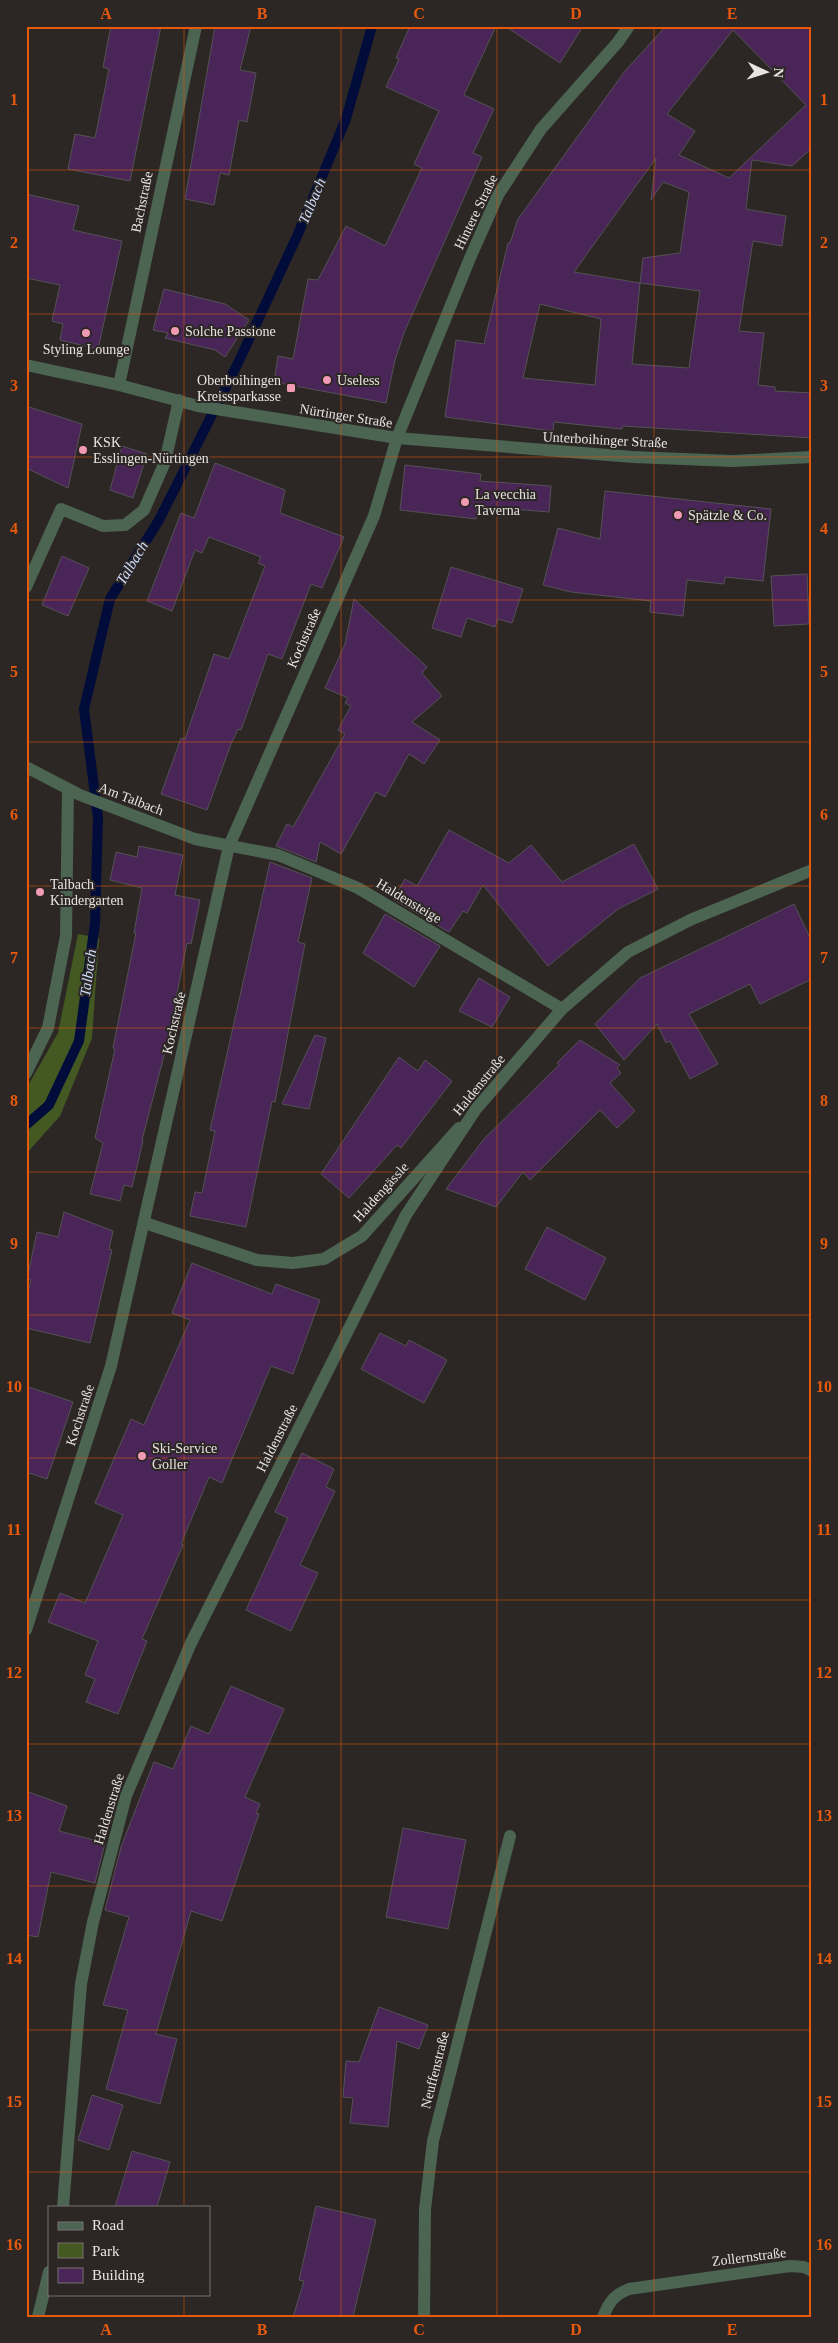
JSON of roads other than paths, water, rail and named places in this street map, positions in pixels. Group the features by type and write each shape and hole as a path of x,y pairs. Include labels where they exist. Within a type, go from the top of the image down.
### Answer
{"street":[{"name":"Bachstraße","path":"119,385 196,26"},
{"name":"Hintere Straße","path":"397,438 470,258 498,195 541,129 618,42 629,26"},
{"name":"Nürtinger Straße","path":"26,365 119,385 198,406 397,438"},
{"path":"26,587 61,509 103,526 125,525 144,510 165,462 179,400"},
{"name":"Unterboihinger Straße","path":"397,438 581,454 732,462 812,457"},
{"name":"Kochstraße","path":"26,1630 112,1366 229,846 374,516 397,438"},
{"name":"Am Talbach","path":"26,767 74,792 114,809 195,839 229,846"},
{"path":"26,1073 48,1028 66,936 74,792"},
{"name":"Haldensteige","path":"229,846 278,855 358,888 562,1009"},
{"name":"Haldenstraße","path":"63,2206 81,1984 93,1922 126,1796 191,1643 406,1215 476,1109 562,1009 628,952 690,920 812,870"},
{"name":"Haldengässle","path":"145,1223 257,1260 293,1263 324,1259 362,1236 476,1109"},
{"name":"Neuffenstraße","path":"424,2317 425,2209 433,2141 510,1836"},
{"name":"Zollernstraße","path":"603,2317 608,2304 617,2294 629,2290 790,2266 804,2267 812,2271"},
{"path":"38,2317 48,2276"}],"waterway":[{"name":"Talbach","path":"26,1125 49,1105 79,1041 95,923 98,818 84,709 110,599 159,520 238,363 298,234 346,119 372,26"}],"place":[{"name":"Solche Passione","path":"175,331"},
{"name":"Styling Lounge","path":"86,333"},
{"name":"Useless","path":"327,380"},
{"name":"Oberboihingen Kreissparkasse","path":"291,388"},
{"name":"KSK Esslingen-Nürtingen","path":"83,450"},
{"name":"La vecchia Taverna","path":"465,502"},
{"name":"Spätzle & Co.","path":"678,515"},
{"name":"Talbach Kindergarten","path":"40,892"},
{"name":"Ski-Service Goller","path":"142,1456"}]}
